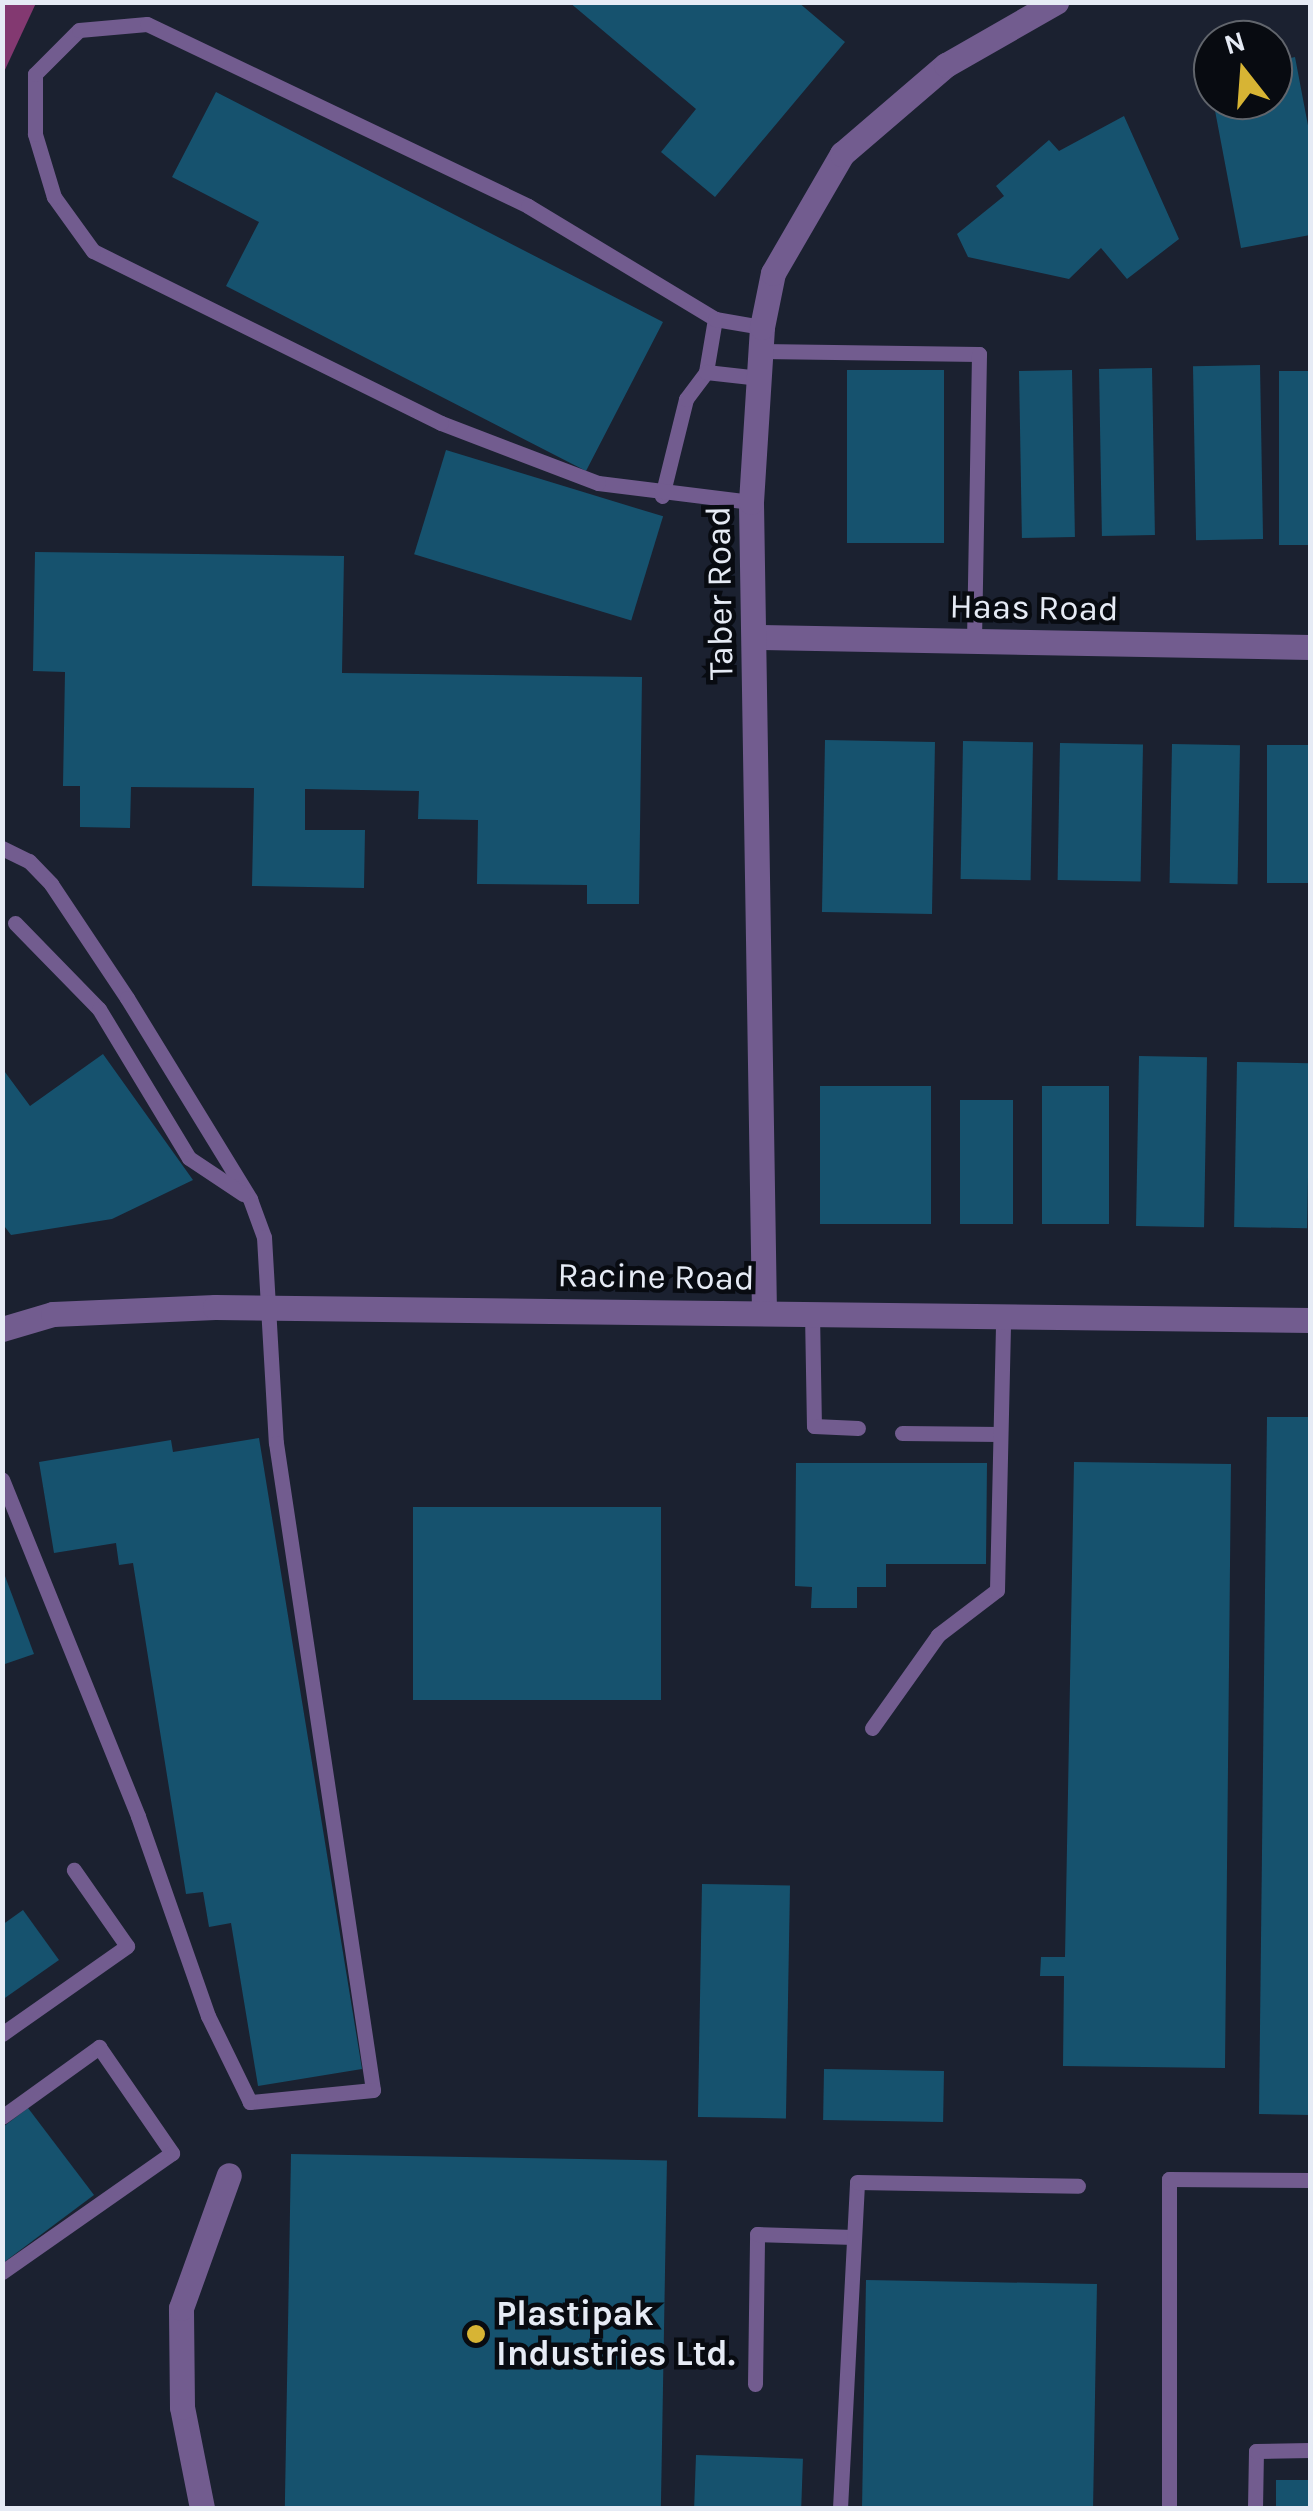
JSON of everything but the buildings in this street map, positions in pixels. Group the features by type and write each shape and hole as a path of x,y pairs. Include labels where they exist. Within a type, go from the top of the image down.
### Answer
{"street":[{"name":"Taber Road","path":"764,1312 751,502 762,339 773,274 842,154 946,64 1056,2"},
{"name":"Haas Road","path":"756,637 1310,647"},
{"name":"Racine Road","path":"2,1329 53,1314 272,1308 1310,1320"},
{"path":"202,2508 182,2407 181,2308 230,2175"}],"lane":[{"path":"751,502 662,496 598,482 441,424 92,251 54,197 35,134 34,74 78,30 147,24 528,206 715,318 762,339 979,354 974,642"},
{"path":"662,496 686,399 706,372 715,318"},
{"path":"706,372 760,378"},
{"path":"2,848 29,861 51,884 250,1200 264,1237 272,1308 276,1443 373,2090 250,2102 208,2016 138,1816 2,1479"},
{"path":"15,923 99,1009 189,1158 250,1200"},
{"path":"812,1313 814,1426 858,1428"},
{"path":"872,1728 938,1635 997,1590 1003,1316"},
{"path":"902,1432 1000,1434"},
{"path":"2,2034 128,1946 74,1870"},
{"path":"2,2117 100,2048 172,2153 2,2272"},
{"path":"1169,2508 1169,2179 1310,2180"},
{"path":"840,2508 857,2182 1078,2186"},
{"path":"755,2384 757,2234 854,2237"},
{"path":"1256,2508 1256,2452 1310,2450"}],"shaded area":[{"path":"2,3 36,3 3,74"}],"place":[{"name":"Plastipak Industries Ltd.","path":"476,2334"}]}
